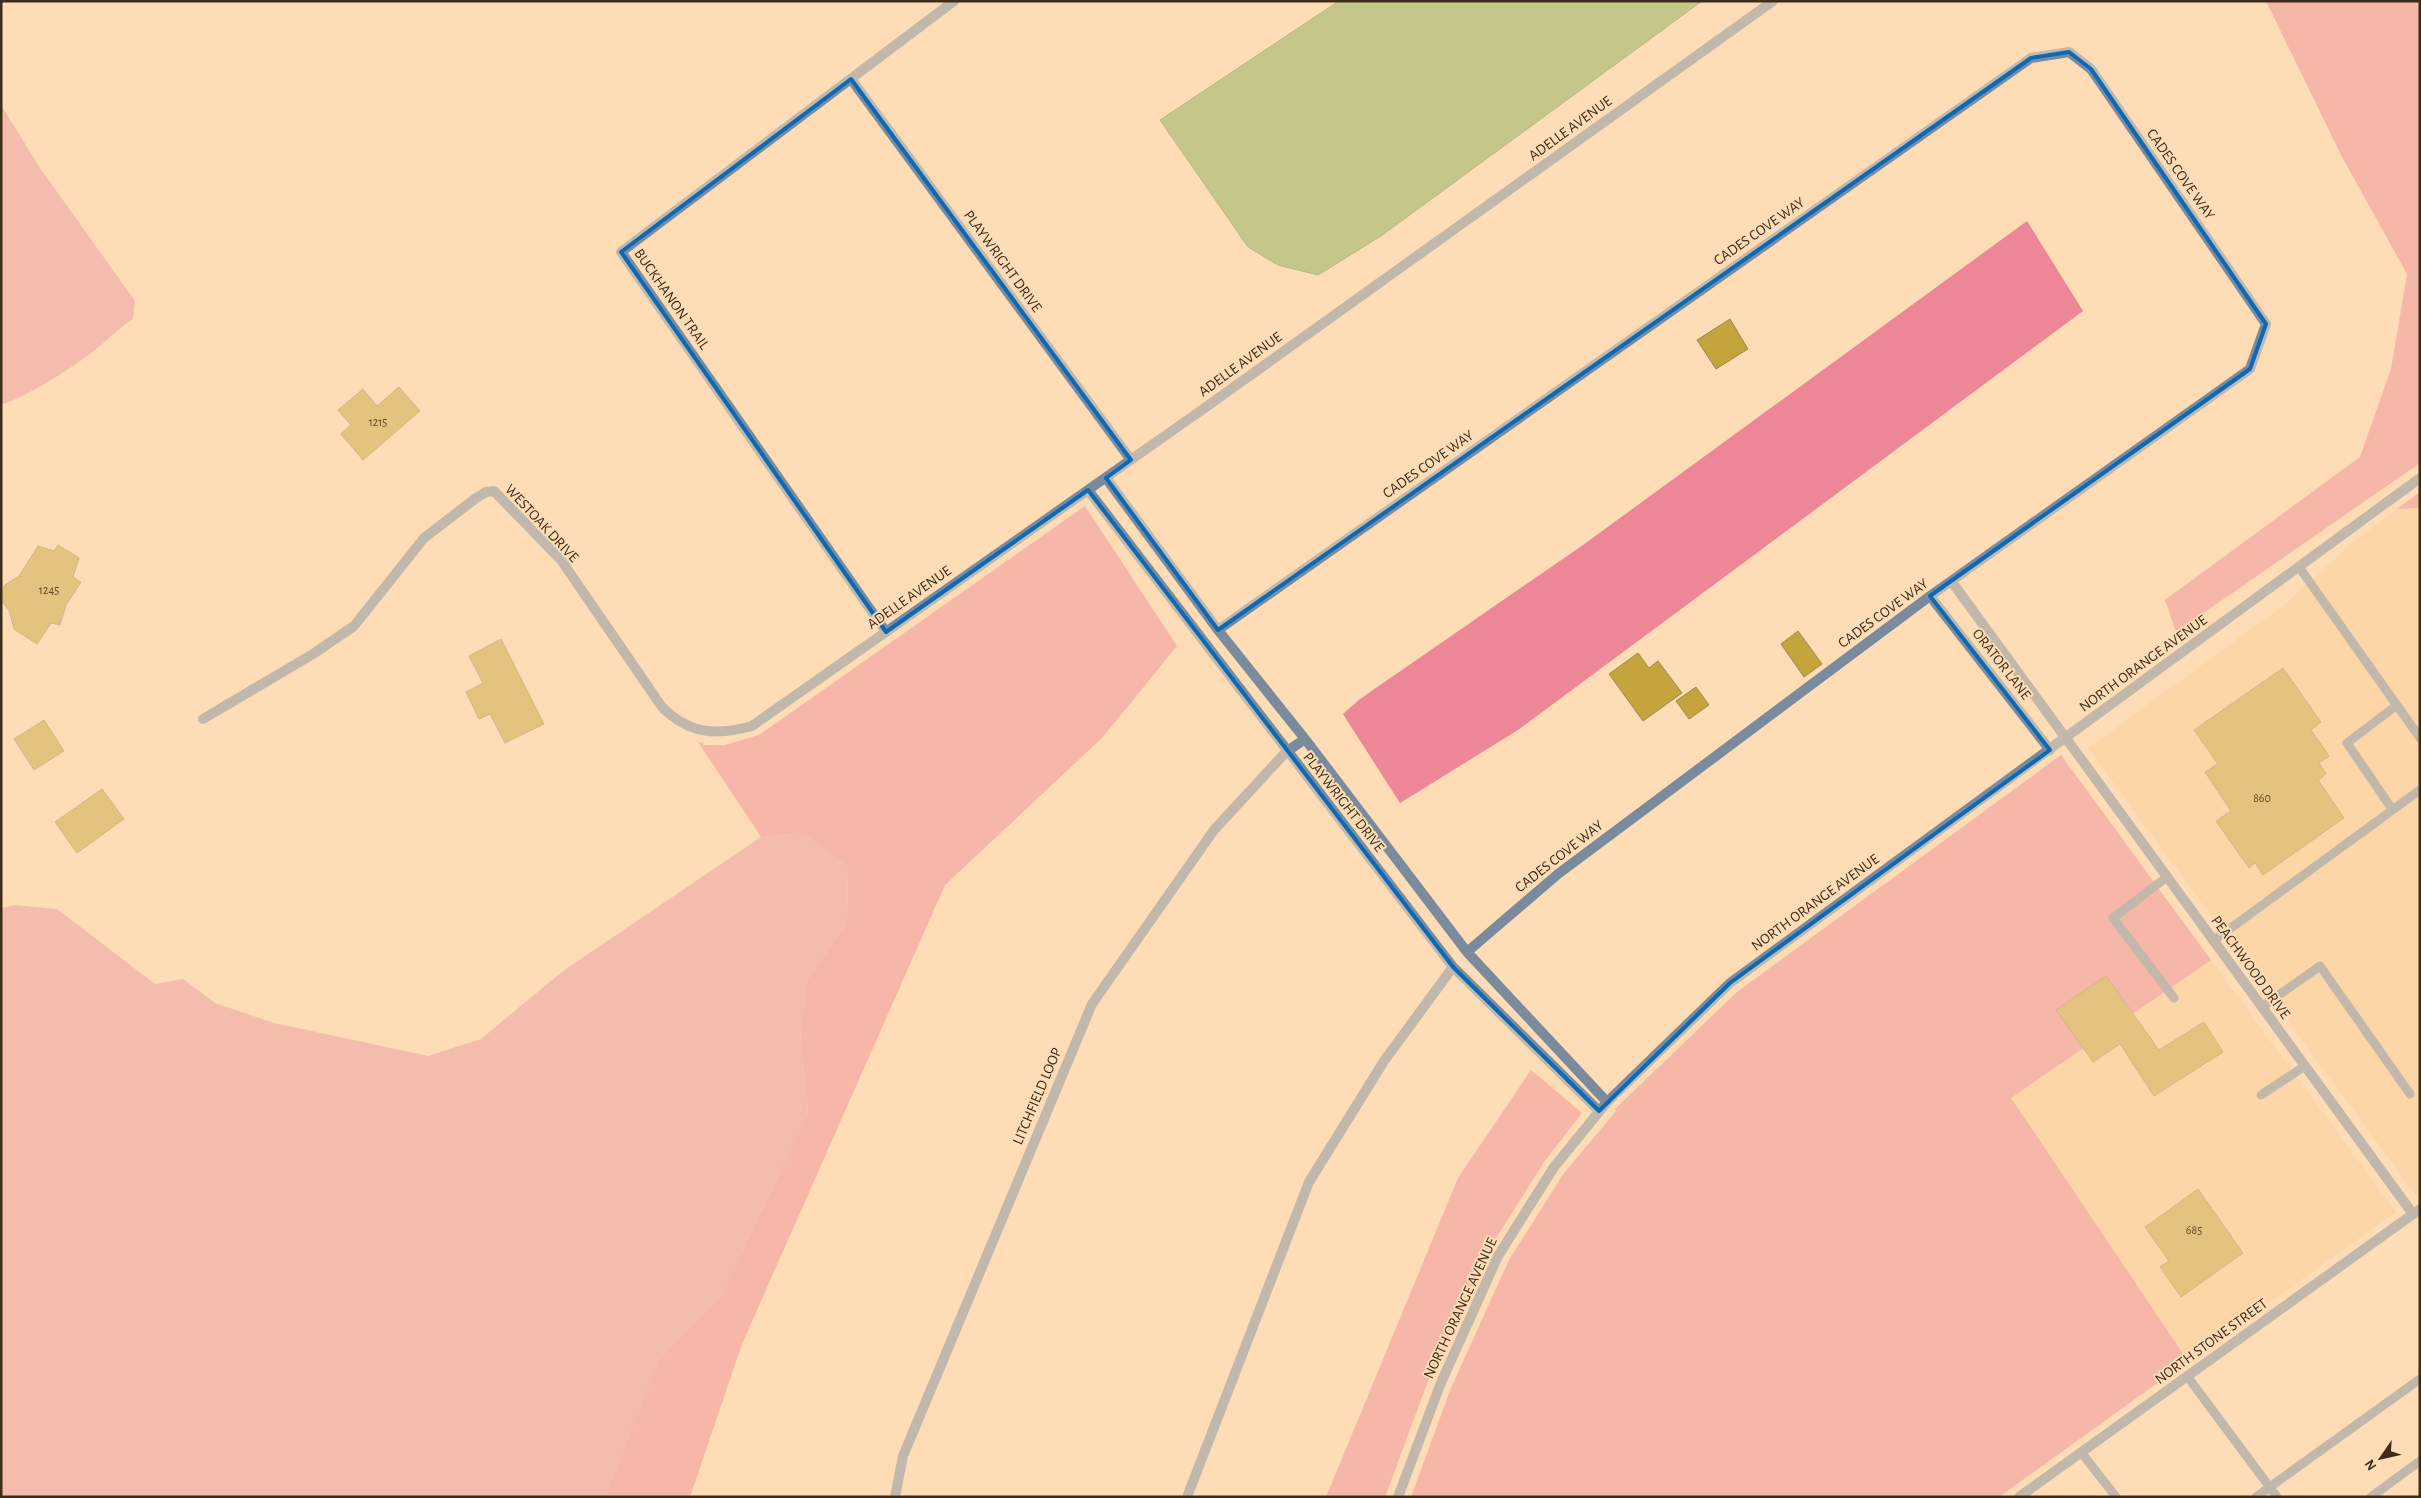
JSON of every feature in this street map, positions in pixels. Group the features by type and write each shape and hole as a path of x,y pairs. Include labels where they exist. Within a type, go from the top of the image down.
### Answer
{"street":[{"name":"BUCKHANON TRAIL","path":"886,632 621,252 954,1"},
{"name":"ADELLE AVENUE","path":"716,732 736,731 752,726 1106,478 1773,1"},
{"name":"CADES COVE WAY","path":"1218,630 2031,58 2069,52 2091,69 2266,324 2250,369 1930,596 1558,874 1467,952"},
{"name":"PLAYWRIGHT DRIVE","path":"851,79 1131,460"},
{"name":"PLAYWRIGHT DRIVE","path":"1106,478 1218,630 1305,738 1467,952 1607,1102"},
{"name":"NORTH ORANGE AVENUE","path":"1398,1497 1440,1385 1498,1256 1554,1167 1607,1102 1730,983 2420,478"},
{"name":"PLAYWRIGHT DRIVE","path":"1088,490 1286,752 1453,968 1599,1111"},
{"name":"WESTOAK DRIVE","path":"203,719 313,654 354,626 424,538 476,498 486,492 494,491 561,560 662,707 675,720 693,729 716,732"},
{"name":"ORATOR LANE","path":"1952,582 2065,739"},
{"name":"ORATOR LANE","path":"1930,596 2050,750"},
{"name":"LITCHFIELD LOOP","path":"894,1497 903,1456 1092,1004 1214,830 1286,752 1305,738"},
{"name":"PEACHWOOD DRIVE","path":"2065,739 2305,1066 2416,1211"},
{"path":"1186,1497 1309,1182 1384,1061 1453,968"},
{"name":"NORTH STONE STREET","path":"2019,1497 2416,1211"}],"lane":[{"path":"2299,567 2420,738"},
{"path":"2392,809 2346,743 2397,705"},
{"path":"2214,941 2420,790"},
{"path":"2167,877 2113,918 2174,998"},
{"path":"2262,1007 2320,966 2410,1094"},
{"path":"2261,1095 2305,1066"},
{"path":"2187,1376 2277,1497"},
{"path":"2256,1497 2420,1379"},
{"path":"2081,1452 2116,1497"},
{"path":"2371,1497 2420,1461"}],"highlighted area":[{"path":"2069,52 2091,69 2266,324 2250,369 1930,596 2050,750 1730,983 1599,1111 1453,967 1088,490 886,632 621,252 851,79 1131,460 1106,478 1218,630 2031,58"}],"shaded area":[{"path":"1339,1 1702,1 1381,236 1318,275 1278,265 1248,247 1160,120"},
{"path":"2266,1 2420,1 2420,463 2176,632 2165,600 2360,457 2391,369 2407,274 2341,155"},
{"path":"1,105 40,168 135,301 133,319 121,327 97,349 48,382 25,395 1,405"},
{"path":"2027,221 2083,311 1518,730 1400,803 1343,714 1360,699 1583,545"},
{"path":"2420,492 2420,508 2397,509"},
{"path":"1085,506 1177,646 1102,738 945,885 742,1344 690,1497 605,1497 659,1361 722,1295 808,1112 800,1031 807,981 847,922 848,867 803,833 761,837 698,742 703,743 703,745 725,745 759,735"},
{"path":"2420,508 2420,1195 2417,1197 2088,748 2283,606 2353,542 2397,509"},
{"path":"2061,755 2211,960 2011,1098 2188,1361 1999,1497 1411,1497 1451,1388 1509,1260 1564,1173 1616,1111 1615,1109 1737,992"},
{"path":"803,833 848,867 847,922 807,981 800,1031 808,1112 722,1295 659,1362 605,1497 1,1497 1,908 15,905 57,909 155,984 183,979 215,1003 274,1023 428,1056 481,1039 563,971 761,837"},
{"path":"2211,960 2396,1212 2188,1361 2010,1098"},
{"path":"1531,1070 1582,1113 1544,1162 1488,1251 1428,1381 1385,1497 1326,1497 1458,1178"}],"building":[{"path":"1730,319 1748,349 1716,369 1697,340"},
{"path":"399,387 420,411 363,460 341,434 351,425 338,410 363,389 377,406"},
{"path":"58,545 79,558 73,577 81,582 66,605 60,625 51,623 37,644 14,629 9,610 1,601 1,592 5,585 19,576 38,546 54,551"},
{"path":"1798,631 1822,664 1804,677 1781,644"},
{"path":"501,639 544,724 505,743 490,714 479,719 466,692 483,683 469,656"},
{"path":"1638,653 1649,668 1658,661 1682,693 1643,721 1609,674"},
{"path":"2283,668 2321,722 2311,730 2329,756 2319,763 2326,774 2318,780 2344,818 2263,875 2255,863 2249,868 2216,821 2231,811 2205,772 2218,764 2194,730"},
{"path":"1696,687 1709,705 1689,719 1676,701"},
{"path":"44,720 64,751 34,770 14,739"},
{"path":"102,789 124,819 77,853 55,822"},
{"path":"2106,976 2159,1050 2204,1022 2223,1052 2154,1096 2120,1044 2093,1062 2056,1010"},
{"path":"2198,1189 2243,1253 2181,1297 2160,1267 2169,1261 2145,1227"}]}
